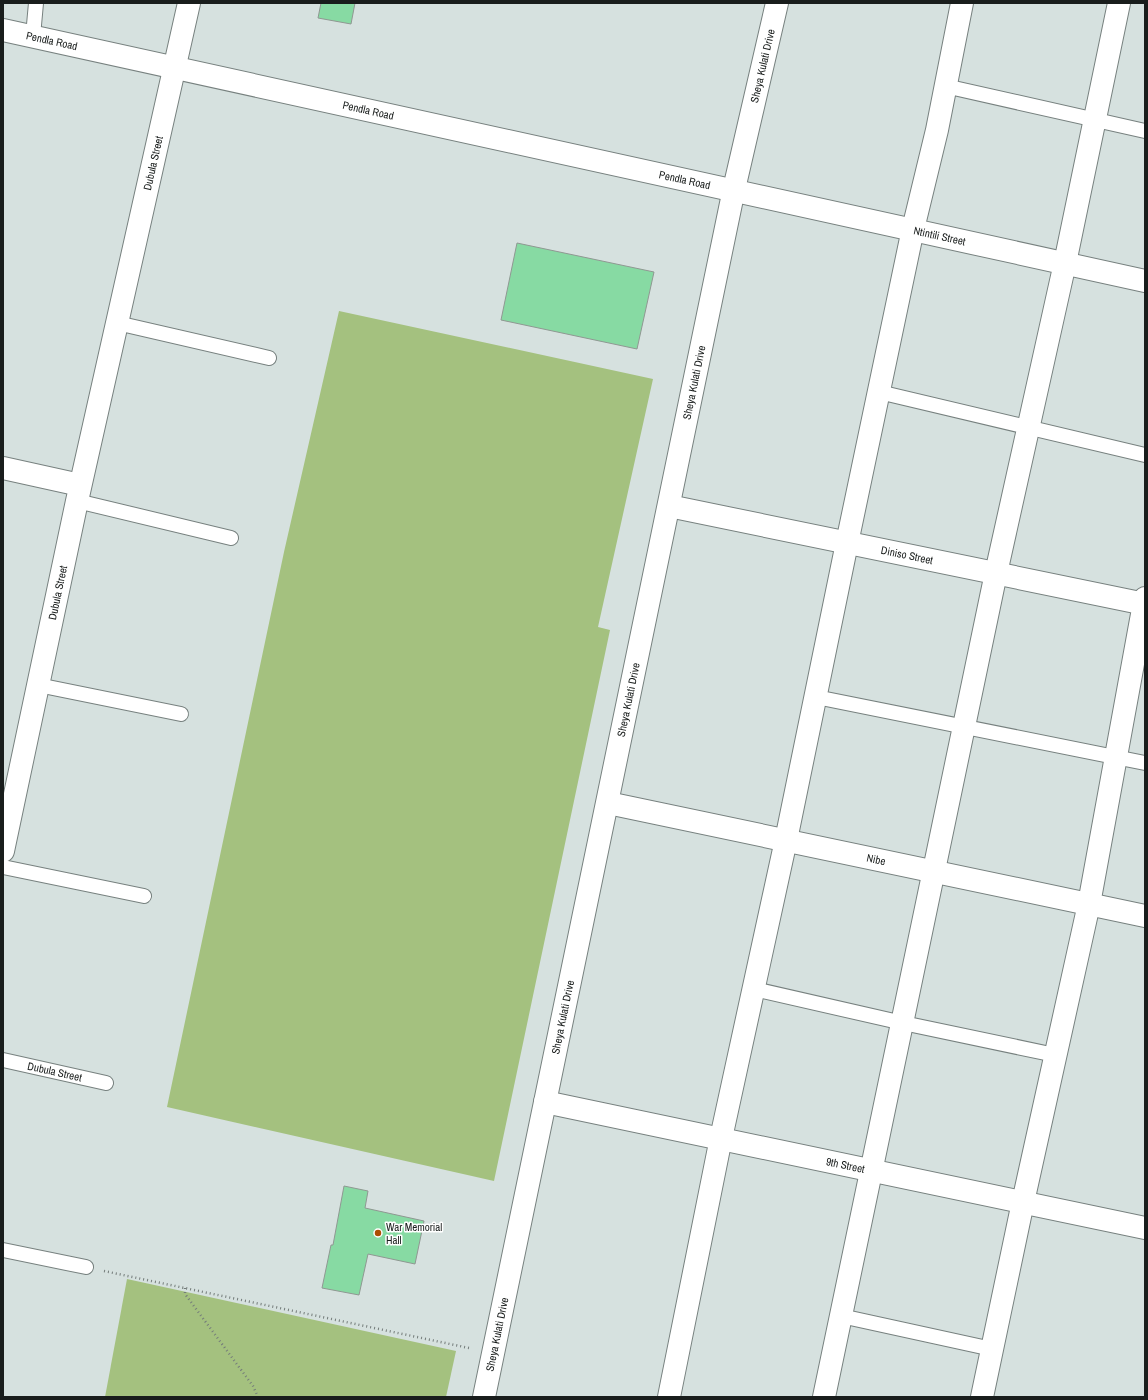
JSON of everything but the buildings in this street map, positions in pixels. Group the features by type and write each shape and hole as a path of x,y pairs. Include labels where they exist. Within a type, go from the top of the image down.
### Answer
{"street":[{"name":"Dubula Street","path":"3,851 78,493 176,67 189,3"},
{"name":"Sheya Kulati Drive","path":"484,1397 734,189 777,3"},
{"path":"669,1397 721,1138 786,840 847,543 962,3"},
{"path":"824,1397 935,872 996,574 1065,263 1119,3"},
{"name":"Pendla Road","path":"3,30 734,189"},
{"name":"Ntintili Street","path":"734,189 1145,281"},
{"path":"3,468 78,493"},
{"name":"Diniso Street","path":"669,506 996,574 1144,602"},
{"path":"982,1397 1023,1202 1089,904 1144,602"},
{"name":"Nibe","path":"608,802 1145,916"},
{"name":"9th Street","path":"545,1102 1145,1228"}],"lane":[{"path":"33,36 36,3"},
{"path":"945,86 1145,131"},
{"path":"117,324 269,358"},
{"path":"879,392 1145,455"},
{"path":"78,493 232,538"},
{"path":"38,685 181,714"},
{"path":"816,697 1145,763"},
{"path":"3,867 144,896"},
{"path":"754,989 903,1023 1055,1055"},
{"name":"Dubula Street","path":"3,1060 106,1082"},
{"path":"3,1250 86,1267"},
{"path":"842,1316 992,1349"}],"path":[{"path":"86,1267 493,1353"},
{"path":"185,1288 185,1294 253,1386 258,1397"}],"green space":[{"path":"339,311 653,379 598,627 610,630 494,1181 167,1107 284,552"},
{"path":"127,1279 456,1351 446,1397 105,1397"}],"place":[{"name":"War Memorial Hall","path":"378,1233"}]}
